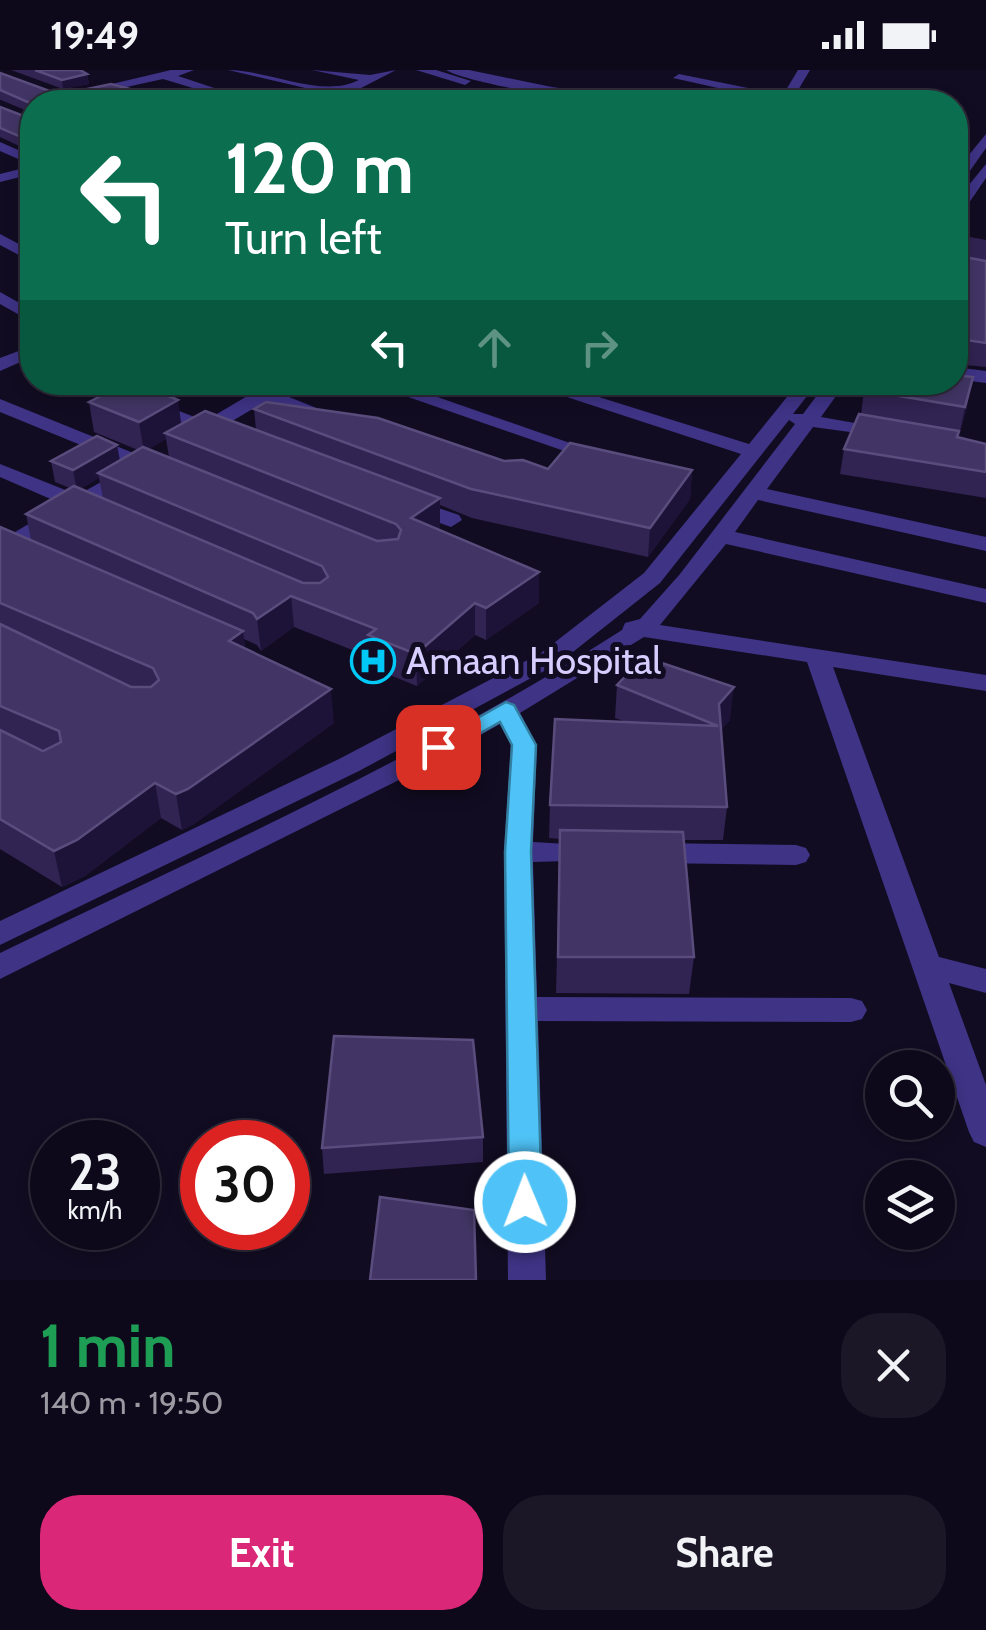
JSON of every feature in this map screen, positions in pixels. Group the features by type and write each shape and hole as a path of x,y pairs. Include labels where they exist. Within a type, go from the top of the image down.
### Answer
{"street":[{"path":"100,90 188,70"},
{"path":"234,70 324,90"},
{"path":"318,70 372,78"},
{"path":"348,90 390,70"},
{"path":"422,70 507,90"},
{"path":"460,71 552,90"},
{"path":"86,75 128,90"},
{"path":"164,76 210,90"},
{"path":"609,90 667,84 711,90"},
{"path":"285,90 294,85"},
{"path":"968,163 985,139"},
{"path":"968,190 986,168"},
{"path":"120,395 241,441"},
{"path":"2,546 262,395"},
{"path":"267,395 352,426"},
{"path":"413,395 580,450"},
{"path":"572,395 755,452"},
{"path":"0,968 404,766 639,630 722,536 754,493 796,418 804,395"},
{"path":"0,934 348,765 550,658 652,578 755,452 822,395"},
{"path":"0,405 180,478"},
{"path":"796,418 915,439"},
{"path":"0,470 115,519"},
{"path":"754,493 986,544"},
{"path":"381,494 451,520"},
{"path":"722,536 986,596"},
{"path":"2,546 40,561"},
{"path":"599,619 639,630 986,683"},
{"path":"817,657 986,1132"},
{"path":"506,710 524,745 518,852 526,1280"},
{"path":"518,852 796,855"},
{"path":"927,966 986,981"},
{"path":"522,1009 851,1010"}],"building":[{"path":"35,70 80,70 87,74 62,80"},
{"path":"0,73 47,90 20,90 20,99 0,90"},
{"path":"111,84 134,90 82,90"},
{"path":"0,107 20,115 20,137 0,128"},
{"path":"968,258 986,261 986,343 968,340"},
{"path":"968,376 973,377 965,407 894,395 968,395"},
{"path":"103,395 166,395 178,400 139,422 89,402"},
{"path":"266,402 378,418 504,461 523,460 548,469 570,443 692,470 650,528 471,489 254,409"},
{"path":"205,411 440,498 411,518 539,572 486,608 475,603 416,654 368,635 376,629 291,596 257,619 253,613 26,514 74,486 303,583 320,583 328,577 322,566 98,473 143,447 377,541 398,539 401,530 396,524 165,433"},
{"path":"859,414 959,431 957,437 986,444 986,472 844,449"},
{"path":"97,436 117,445 73,470 51,461"},
{"path":"0,527 243,631 229,641 331,689 188,789 176,794 155,783 77,840 54,851 0,819 0,730 43,751 61,742 59,731 0,706 0,624 131,687 151,687 159,680 153,668 0,603"},
{"path":"644,657 734,687 719,704 727,807 550,805 555,719 718,726 617,685"},
{"path":"560,830 683,832 694,957 558,957"},
{"path":"334,1036 473,1040 483,1137 322,1148"},
{"path":"380,1197 474,1210 476,1280 370,1280"}],"place":[{"name":"Amaan Hospital","path":"373,661"}],"route":[{"path":"438,747 506,710 524,745 518,852 525,1202"}]}
